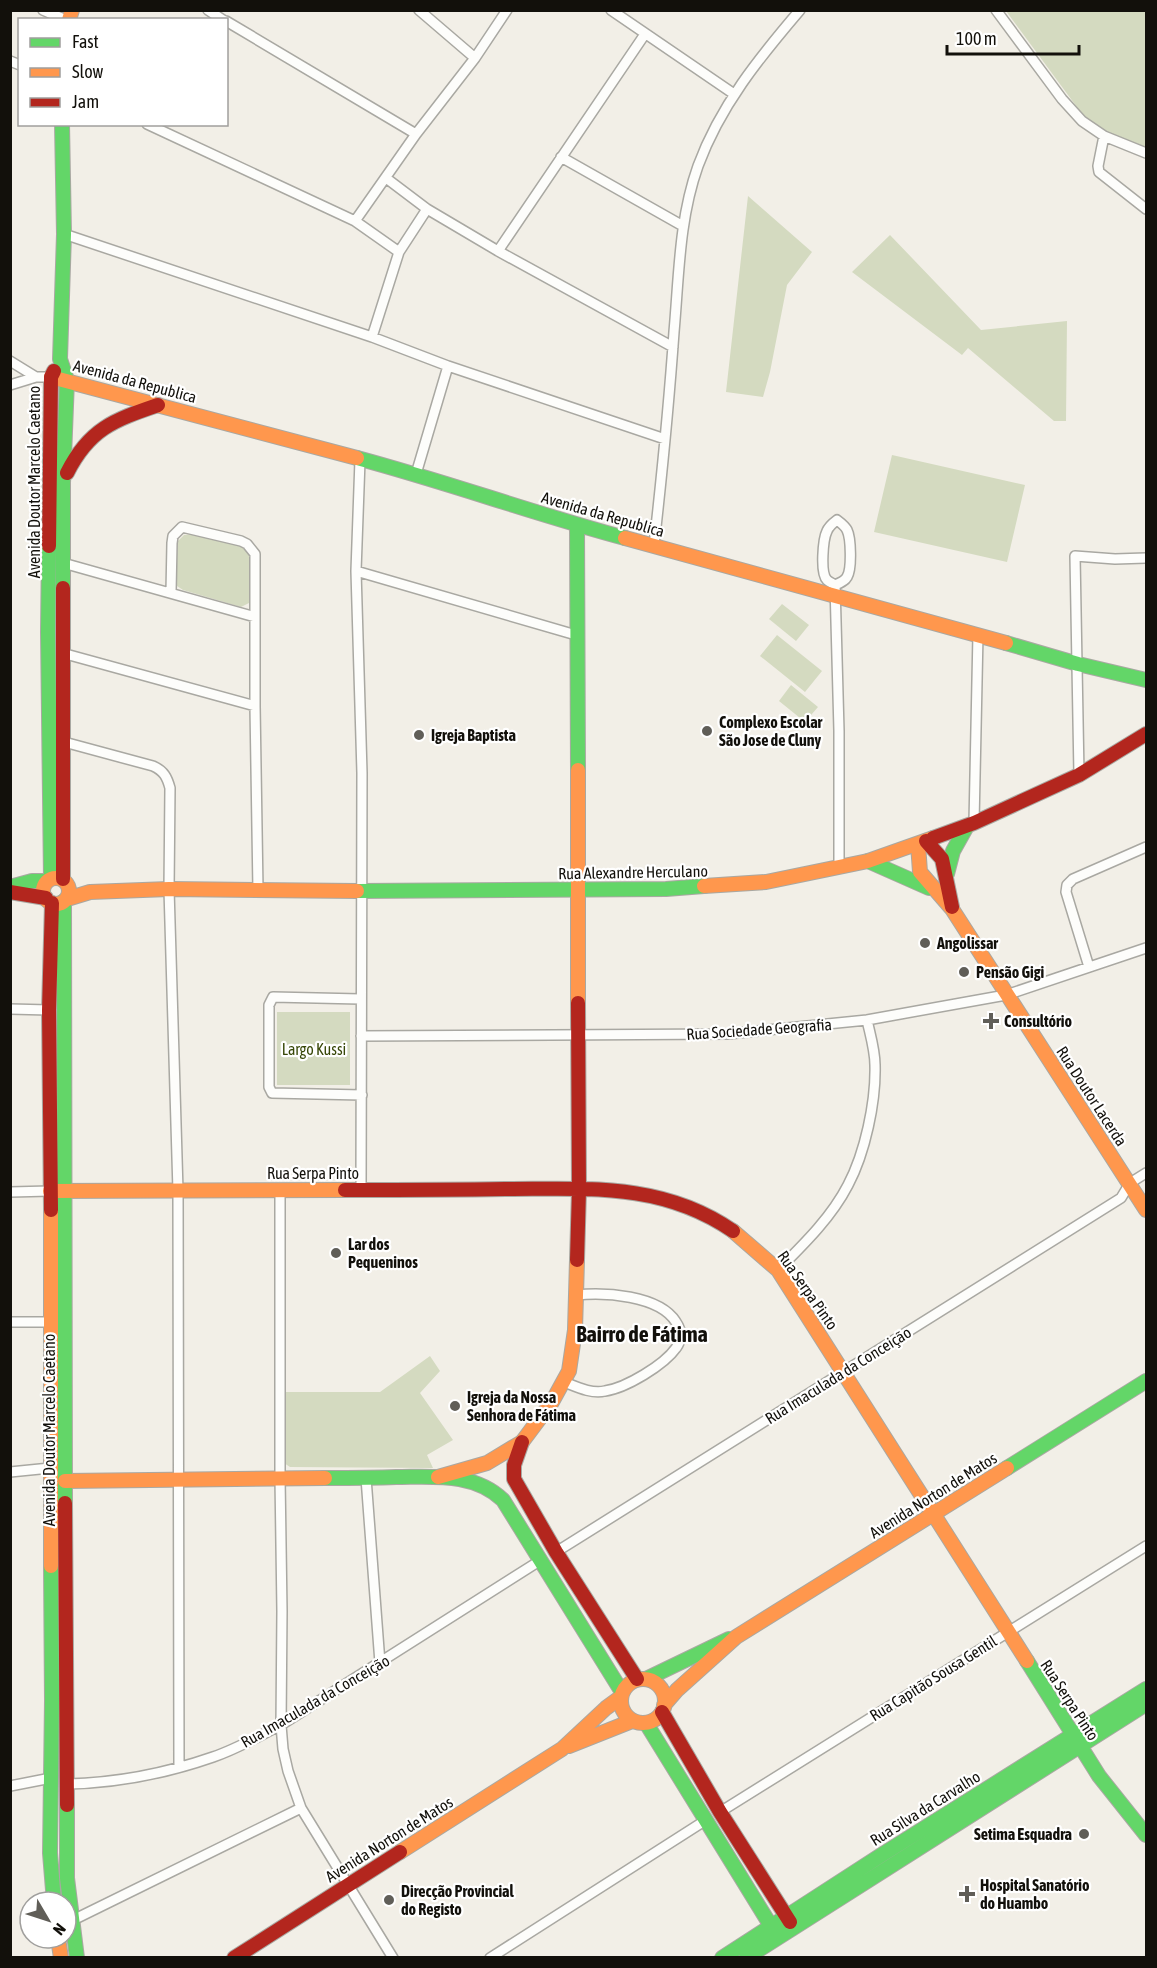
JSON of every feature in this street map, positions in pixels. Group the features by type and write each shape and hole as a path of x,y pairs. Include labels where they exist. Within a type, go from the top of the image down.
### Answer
{"street":[{"path":"43,10 63,18"},
{"path":"208,10 222,18"},
{"path":"419,10 475,58"},
{"path":"355,221 416,134 475,58 507,10"},
{"path":"611,10 734,94"},
{"path":"654,546 684,214 698,166 715,127 734,94 760,57 800,10"},
{"path":"996,10 1062,99 1082,121 1104,136 1146,153"},
{"path":"228,22 416,134"},
{"path":"498,251 645,34"},
{"path":"60,359 64,234 62,126"},
{"path":"151,126 355,221 399,252"},
{"path":"1104,136 1098,166 1099,172 1146,209"},
{"path":"561,157 683,226"},
{"path":"386,178 427,209 498,251 673,347"},
{"path":"372,338 399,252 427,209"},
{"path":"64,234 665,439"},
{"name":"Avenida Doutor Marcelo Caetano","path":"57,880 48,632 51,377 60,359"},
{"name":"Avenida Doutor Marcelo Caetano","path":"57,880 64,742 63,483 67,380 60,359"},
{"path":"10,360 36,377"},
{"path":"416,474 448,366"},
{"path":"10,385 36,377 51,377"},
{"name":"Avenida da Republica","path":"51,377 416,474 577,525 835,590 1078,664 1146,680"},
{"path":"63,483 73,457 100,429 112,421 158,405"},
{"path":"360,460 356,571 361,689 361,1190"},
{"path":"835,590 849,575 850,551 850,536 846,527 837,520 827,528 823,561 826,580 835,590 839,731 839,868"},
{"path":"577,525 579,1190 573,1350 569,1371 564,1382 522,1442 514,1464 514,1479 556,1552 641,1679 654,1682 661,1688 664,1696 663,1709 720,1812 789,1921"},
{"path":"171,592 173,536 182,527 241,541 247,544 255,554 258,890"},
{"path":"1079,775 1075,556 1115,560 1146,558"},
{"path":"63,563 255,617"},
{"path":"356,571 576,635"},
{"path":"868,861 941,887 950,859 971,825 978,634"},
{"path":"62,652 255,705"},
{"name":"Rua Alexandre Herculano","path":"57,900 90,892 169,889 579,890 719,886 766,882 868,861 971,825 1079,775 1146,734"},
{"path":"64,742 160,769 170,788 169,889 178,1191 179,1767"},
{"name":"Rua Doutor Lacerda","path":"941,887 942,859 922,843 918,862 920,872 941,887 952,909 1006,995 1130,1183 1143,1195 1146,1210"},
{"path":"1089,967 1066,892 1067,885 1073,879 1146,847"},
{"path":"10,887 32,881 57,880"},
{"name":"Avenida Doutor Marcelo Caetano","path":"53,1890 50,1853 52,1701 49,1010 57,900 70,890 57,880"},
{"name":"Avenida Doutor Marcelo Caetano","path":"57,880 43,890 57,900 63,952 68,1890"},
{"name":"Rua Alexandre Herculano","path":"57,880 90,892"},
{"path":"10,892 57,900"},
{"name":"Rua Sociedade Geografia","path":"361,1036 728,1034 867,1020 1006,995 1146,948"},
{"path":"360,999 273,997 269,1005 269,1087 272,1093 362,1095"},
{"path":"10,1009 49,1010"},
{"path":"777,1270 811,1236 848,1186 854,1171 873,1100 875,1063 867,1020"},
{"name":"Rua Imaculada da Conceição","path":"556,1552 1121,1198 1130,1183 1146,1173"},
{"path":"280,1190 281,1725 283,1749 301,1808 393,1958"},
{"path":"10,1192 50,1191"},
{"name":"Rua Serpa Pinto","path":"50,1191 633,1191 689,1206 718,1219 759,1250 777,1270 1099,1776 1146,1835"},
{"path":"1121,1198 1143,1195"},
{"path":"564,1382 586,1390 604,1392 618,1387 656,1366 677,1347 682,1335 676,1321 668,1314 634,1298 616,1295 576,1295"},
{"path":"10,1322 51,1322"},
{"name":"Avenida Norton de Matos","path":"641,1679 736,1637 1146,1381"},
{"path":"438,1477 481,1466 522,1442"},
{"path":"10,1472 50,1468"},
{"path":"65,1481 438,1477 475,1482 496,1492 541,1560 622,1694 622,1708 639,1722 706,1820 774,1931"},
{"path":"366,1478 381,1663"},
{"name":"Rua Capitão Sousa Gentil","path":"720,1812 1006,1631 1146,1546"},
{"name":"Rua Imaculada da Conceição","path":"67,1784 94,1783 179,1767 215,1756 281,1725 541,1560"},
{"name":"Avenida Norton de Matos","path":"663,1709 677,1690 736,1637"},
{"path":"622,1694 641,1679"},
{"name":"Avenida Norton de Matos","path":"234,1958 562,1749 622,1694"},
{"name":"Rua Silva da Carvalho","path":"722,1958 774,1931 1145,1696"},
{"path":"639,1722 653,1721 663,1709"},
{"name":"Avenida Norton de Matos","path":"562,1749 639,1722"},
{"path":"11,1785 51,1778"},
{"path":"78,1917 301,1808"},
{"path":"490,1958 706,1820"},
{"name":"Rua Silva da Carvalho","path":"746,1958 774,1931"}],"green space":[{"path":"1006,11 1146,11 1146,147 1108,133 1085,118"},
{"path":"748,196 812,252 787,285 763,397 726,392"},
{"path":"890,235 981,330 1067,321 1066,421 1054,421 968,348 962,355 852,272"},
{"path":"892,455 1025,485 1007,562 874,532"},
{"path":"193,534 246,546 251,552 249,603 241,607 183,590 177,586 175,576 178,541 184,535"},
{"path":"782,604 809,625 796,641 769,619"},
{"path":"777,635 822,671 805,692 760,656"},
{"path":"791,685 818,707 805,722 779,701"},
{"name":"Largo Kussi","path":"277,1012 350,1012 350,1085 277,1085"},
{"path":"430,1356 440,1371 420,1393 453,1440 427,1455 433,1468 290,1467 284,1463 284,1392 380,1392"}],"traffic: fast":[{"path":"62,126 64,234 60,359 67,380 63,483 63,588"},
{"path":"357,458 625,538"},
{"path":"577,525 578,770"},
{"path":"49,546 51,878"},
{"path":"1006,643 1078,664 1146,680"},
{"path":"947,874 953,851 967,826"},
{"path":"868,861 929,888"},
{"path":"10,887 32,881 47,881"},
{"path":"357,891 666,889 704,886"},
{"path":"64,901 65,1503"},
{"path":"1007,1468 1146,1381"},
{"path":"325,1478 452,1478 466,1480 492,1491 503,1500 622,1692"},
{"path":"51,1566 50,1853 53,1890"},
{"path":"646,1679 729,1639"},
{"path":"1027,1661 1099,1776 1146,1835"},
{"path":"722,1958 1146,1689"},
{"path":"746,1958 1146,1704"},
{"path":"646,1723 774,1931"},
{"path":"67,1805 67,1878 77,1958"}],"traffic: slow":[{"path":"70,18 72,10"},
{"path":"51,377 357,458"},
{"path":"625,538 1006,643"},
{"path":"578,770 578,1003"},
{"path":"704,886 766,882 868,861 933,838"},
{"path":"918,844 920,872 952,909 1146,1210"},
{"path":"56,878 65,882 69,891 65,900 56,904 47,900 43,891 47,882 56,878"},
{"path":"67,899 90,892 169,889 357,891"},
{"path":"50,1191 345,1190"},
{"path":"51,1210 51,1566"},
{"path":"733,1231 778,1270 1027,1661"},
{"path":"438,1477 487,1463 522,1442 552,1402 569,1371 575,1330 577,1260"},
{"path":"664,1705 677,1690 736,1637 1007,1468"},
{"path":"65,1481 325,1478"},
{"path":"643,1679 658,1686 665,1701 658,1716 643,1723 628,1716 621,1701 628,1686 643,1679"},
{"path":"400,1852 562,1749 621,1697"},
{"path":"569,1746 632,1721"},
{"path":"60,1950 61,1958"}],"traffic: jam":[{"path":"49,546 51,377 54,371"},
{"path":"67,473 84,446 104,428 158,405"},
{"path":"63,588 63,879"},
{"path":"933,838 974,823 1079,775 1146,734"},
{"path":"926,841 942,859 952,907"},
{"path":"10,892 46,898"},
{"path":"51,1210 49,1010 52,903"},
{"path":"577,1260 578,1003"},
{"path":"345,1190 594,1189 623,1192 651,1196 679,1204 706,1215 733,1231"},
{"path":"522,1442 514,1465 514,1479 556,1552 637,1679"},
{"path":"65,1503 67,1805"},
{"path":"662,1712 720,1812 790,1922"},
{"path":"234,1958 400,1852"}],"place":[{"name":"Complexo Escolar São Jose de Cluny","path":"707,731"},
{"name":"Igreja Baptista","path":"419,735"},
{"name":"Angolissar","path":"925,943"},
{"name":"Pensão Gigi","path":"964,972"},
{"name":"Consultório","path":"991,1021"},
{"name":"Lar dos Pequeninos","path":"336,1253"},
{"name":"Igreja da Nossa Senhora de Fátima","path":"455,1406"},
{"name":"Setima Esquadra","path":"1084,1834"},
{"name":"Hospital Sanatório do Huambo","path":"967,1894"},
{"name":"Direcção Provincial do Registo","path":"389,1900"}],"district":[{"name":"Bairro de Fátima","path":"642,1334"}]}
